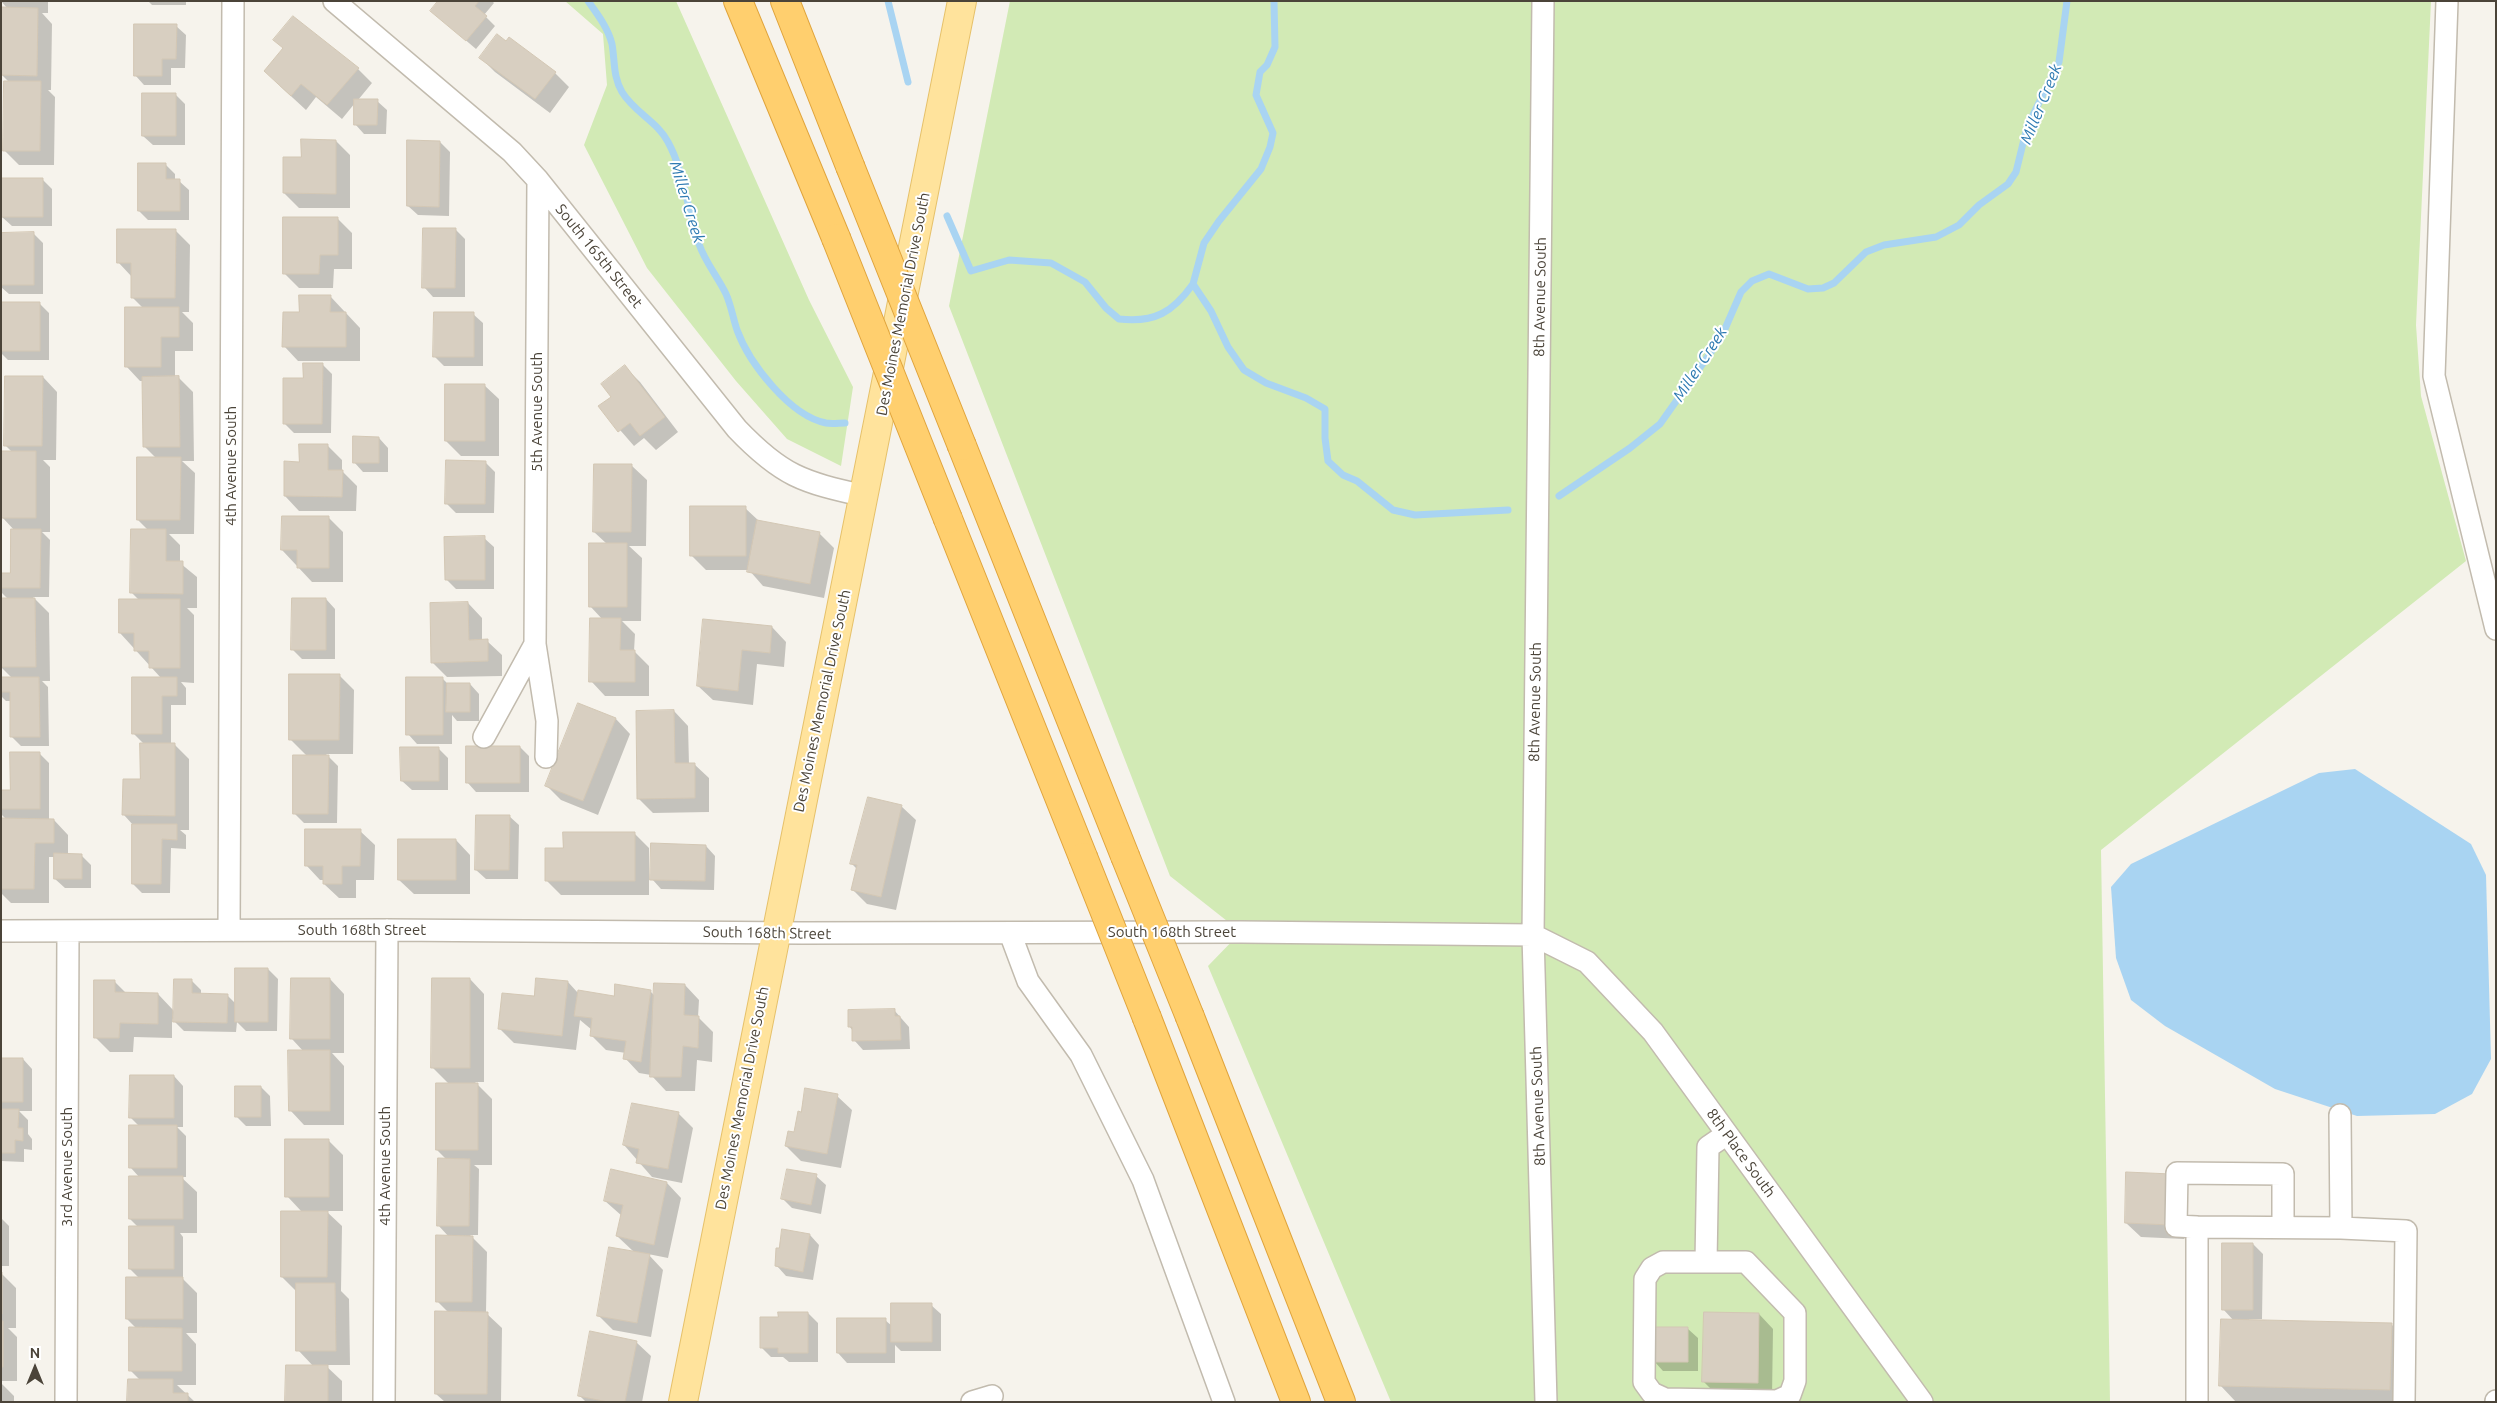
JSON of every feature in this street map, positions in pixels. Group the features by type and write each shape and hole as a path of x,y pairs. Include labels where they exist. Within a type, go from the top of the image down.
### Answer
{"highway":[{"path":"738,1 836,238 1148,1018 1296,1402"},
{"path":"785,1 1190,1017 1341,1402"}],"main road":[{"name":"Des Moines Memorial Drive South","path":"683,1402 774,932 865,496 962,1"}],"street":[{"name":"4th Avenue South","path":"229,930 233,1"},
{"name":"South 165th Street","path":"334,1 512,152 538,180 737,428 761,454 783,470 814,485 865,496"},
{"name":"8th Avenue South","path":"1543,1 1533,935 1546,1402"},
{"path":"2447,1 2434,376 2496,629"},
{"name":"5th Avenue South","path":"538,180 535,644 547,721 546,757"},
{"path":"484,737 535,644"},
{"name":"4th Avenue South","path":"384,1402 387,930"},
{"name":"South 168th Street","path":"1,931 1241,932 1533,935"},
{"name":"3rd Avenue South","path":"66,1402 68,931"},
{"path":"1010,933 1028,981 1081,1054 1143,1180 1224,1402"},
{"name":"8th Place South","path":"1533,935 1586,962 1653,1032 1922,1402"},
{"path":"2340,1115 2341,1228"},
{"path":"1706,1262 1708,1147 1727,1134"},
{"path":"2282,1227 2283,1174 2177,1173 2176,1226 2341,1228 2406,1231 2404,1402"},
{"path":"2197,1227 2197,1402"},
{"path":"1663,1262 1746,1262 1795,1312 1795,1381 1790,1395 1777,1401 1665,1399 1652,1393 1644,1382 1645,1279 1652,1268 1663,1262"},
{"path":"972,1402 992,1396"}],"green space":[{"path":"565,1 676,1 809,300 853,387 841,466 787,439 736,381 647,268 584,145 607,85 603,34"},
{"path":"1010,1 2431,1 2416,325 2421,396 2466,561 2101,850 2110,1402 1391,1402 1208,966 1241,932 1170,876 949,306"}],"water":[{"path":"2355,769 2471,844 2486,875 2491,1059 2472,1094 2435,1114 2357,1116 2275,1089 2165,1026 2131,1000 2116,958 2111,887 2131,864 2319,773"}],"building":[{"path":"438,1 479,1 475,6 487,16 466,41 430,11"},
{"path":"2,7 38,8 37,76 1,75"},
{"path":"293,16 359,68 327,105 301,84 291,96 264,71 283,48 273,40"},
{"path":"134,24 177,24 176,59 162,59 162,76 134,76"},
{"path":"497,34 506,41 509,37 556,72 535,99 479,58"},
{"path":"4,81 41,81 40,151 3,151"},
{"path":"142,93 176,93 176,136 142,136"},
{"path":"354,99 378,99 377,125 354,125"},
{"path":"301,139 336,140 336,194 283,193 283,157 301,157"},
{"path":"407,140 440,141 439,207 407,206"},
{"path":"138,163 166,163 166,179 180,179 180,211 138,211"},
{"path":"1,178 43,178 43,217 1,217"},
{"path":"283,217 338,217 338,255 320,255 319,274 283,274"},
{"path":"423,228 456,228 455,288 422,288"},
{"path":"117,229 176,229 175,298 131,298 131,263 117,263"},
{"path":"34,232 34,285 1,285 1,233"},
{"path":"299,295 331,295 330,312 346,312 346,347 282,347 283,312 299,312"},
{"path":"1,302 40,302 40,351 1,351"},
{"path":"125,307 179,307 179,337 161,337 161,367 125,367"},
{"path":"434,312 474,312 474,357 433,357"},
{"path":"303,363 323,363 322,424 283,424 283,378 303,378"},
{"path":"625,365 665,417 640,436 630,423 618,432 598,406 611,397 601,384"},
{"path":"5,376 43,376 42,446 4,446"},
{"path":"179,376 180,447 143,447 142,377"},
{"path":"445,384 485,384 485,441 445,441"},
{"path":"353,436 379,437 379,463 353,463"},
{"path":"299,444 328,444 328,470 343,470 342,497 284,496 284,461 299,462"},
{"path":"1,451 36,451 36,518 1,518"},
{"path":"137,457 181,457 180,520 137,520"},
{"path":"446,460 486,461 485,504 445,504"},
{"path":"594,464 632,464 631,532 593,532"},
{"path":"690,506 746,506 746,556 690,556"},
{"path":"282,516 329,516 329,568 297,568 297,550 281,550"},
{"path":"757,520 820,532 810,584 747,572"},
{"path":"11,529 41,529 40,588 1,588 1,573 10,573"},
{"path":"131,529 166,529 166,561 183,561 183,594 130,593"},
{"path":"485,536 485,580 445,580 444,537"},
{"path":"589,543 627,543 627,607 589,607"},
{"path":"1,598 35,598 36,667 1,667"},
{"path":"292,598 326,598 326,650 291,650"},
{"path":"119,599 180,599 180,668 149,668 149,651 134,651 134,633 119,633"},
{"path":"468,602 469,640 488,639 488,661 431,663 430,603"},
{"path":"590,618 621,618 620,650 635,650 635,682 589,682"},
{"path":"703,619 772,626 770,653 742,650 738,691 697,686"},
{"path":"289,674 340,674 339,740 289,740"},
{"path":"1,677 39,677 40,737 10,737 10,692 1,692"},
{"path":"132,677 177,677 177,696 162,696 162,734 132,734"},
{"path":"406,677 443,677 443,735 406,735"},
{"path":"447,683 470,683 470,712 446,712"},
{"path":"578,703 616,718 583,801 545,786"},
{"path":"674,710 675,763 695,763 695,798 637,799 636,711"},
{"path":"140,743 175,743 175,816 122,815 123,779 140,779"},
{"path":"466,746 520,746 520,783 466,783"},
{"path":"400,747 439,747 439,781 401,781"},
{"path":"10,752 40,752 40,809 1,809 1,790 10,790"},
{"path":"293,755 329,755 328,814 293,814"},
{"path":"868,797 902,805 881,897 851,890 857,865 850,864"},
{"path":"476,815 510,815 509,870 475,870"},
{"path":"1,818 54,819 54,843 35,843 34,889 1,889"},
{"path":"132,824 177,824 177,840 162,839 161,884 132,884"},
{"path":"305,829 361,829 360,866 342,866 342,884 323,884 323,866 305,866"},
{"path":"563,832 635,832 635,881 545,881 545,848 563,848"},
{"path":"398,839 456,839 456,880 398,880"},
{"path":"651,843 706,845 705,881 650,880"},
{"path":"54,853 82,854 82,879 54,879"},
{"path":"235,968 268,968 268,1022 235,1022"},
{"path":"291,978 330,978 330,1039 290,1039"},
{"path":"432,978 470,978 470,1068 431,1068"},
{"path":"536,978 568,981 562,1036 498,1029 502,993 534,996"},
{"path":"174,979 192,979 192,993 228,994 227,1023 173,1022"},
{"path":"94,980 115,980 115,992 158,993 158,1024 120,1023 119,1038 94,1038"},
{"path":"654,983 685,984 684,1015 699,1016 698,1048 683,1046 681,1077 650,1077"},
{"path":"615,984 651,990 641,1062 623,1059 626,1041 590,1036 592,1018 574,1016 578,990 614,996"},
{"path":"895,1009 895,1016 900,1016 901,1040 852,1041 852,1027 848,1027 848,1010"},
{"path":"288,1050 330,1050 330,1111 289,1111"},
{"path":"1,1058 23,1058 23,1102 1,1102"},
{"path":"130,1075 174,1075 174,1118 129,1118"},
{"path":"436,1083 478,1083 478,1150 436,1150"},
{"path":"235,1086 261,1086 261,1117 235,1117"},
{"path":"805,1088 838,1094 827,1154 785,1146 788,1131 794,1132 798,1111 801,1112"},
{"path":"632,1103 679,1112 668,1169 636,1163 639,1149 623,1145"},
{"path":"1,1109 19,1109 18,1128 23,1128 23,1141 15,1140 15,1153 1,1153"},
{"path":"129,1125 177,1125 177,1168 129,1168"},
{"path":"285,1139 329,1139 329,1197 285,1197"},
{"path":"438,1158 470,1159 469,1226 437,1226"},
{"path":"611,1169 667,1182 654,1245 616,1236 623,1205 604,1201"},
{"path":"787,1169 817,1174 811,1205 781,1199"},
{"path":"2126,1172 2171,1174 2170,1225 2125,1223"},
{"path":"129,1176 183,1176 183,1219 129,1219"},
{"path":"281,1211 328,1211 327,1277 281,1277"},
{"path":"129,1226 174,1226 174,1269 129,1269"},
{"path":"782,1229 810,1234 803,1272 775,1266 776,1248 779,1248"},
{"path":"436,1235 473,1236 472,1302 436,1302"},
{"path":"2222,1243 2253,1243 2253,1310 2222,1310"},
{"path":"609,1247 650,1254 637,1323 597,1316"},
{"path":"2,1272 2,1314 1,1314"},
{"path":"126,1277 183,1277 183,1319 126,1319"},
{"path":"296,1283 335,1283 336,1351 296,1351"},
{"path":"891,1303 932,1303 932,1342 891,1342"},
{"path":"435,1311 488,1312 487,1394 435,1394"},
{"path":"778,1312 808,1312 808,1353 778,1353 778,1348 760,1348 760,1317 778,1317"},
{"path":"1704,1312 1759,1313 1758,1383 1702,1382"},
{"path":"837,1318 886,1318 886,1353 837,1353"},
{"path":"2221,1319 2392,1323 2390,1390 2219,1386"},
{"path":"1,1321 3,1321 3,1367 1,1367"},
{"path":"129,1327 182,1328 182,1371 129,1371"},
{"path":"1653,1327 1688,1327 1688,1362 1653,1362"},
{"path":"590,1331 637,1341 625,1402 608,1402 578,1396"},
{"path":"286,1365 328,1365 328,1402 285,1402"},
{"path":"128,1379 173,1379 173,1393 188,1393 188,1402 127,1402"}],"waterway":[{"name":"Miller Creek","path":"588,1 608,32 612,44 616,75 622,92 664,135 674,154 699,244 726,294 737,330 751,357 773,386 799,410 812,418 826,423 845,423"},
{"path":"888,1 908,82"},
{"path":"1193,284 1204,243 1219,221 1261,169 1270,147 1273,133 1256,95 1260,72 1267,65 1275,47 1274,1"},
{"name":"Miller Creek","path":"1559,496 1630,448 1660,424 1721,338 1741,292 1752,281 1769,274 1808,289 1823,288 1834,283 1866,252 1884,245 1936,237 1959,225 1979,205 2008,184 2016,172 2027,127 2059,62 2067,1"},
{"name":"Miller Creek","path":"947,216 971,271 1009,260 1051,263 1085,282 1106,308 1119,319 1143,319 1162,314 1178,302 1193,284 1211,311 1228,347 1244,370 1266,383 1306,398 1325,409 1325,438 1328,461 1343,475 1357,481 1393,510 1415,515 1508,510"}]}
